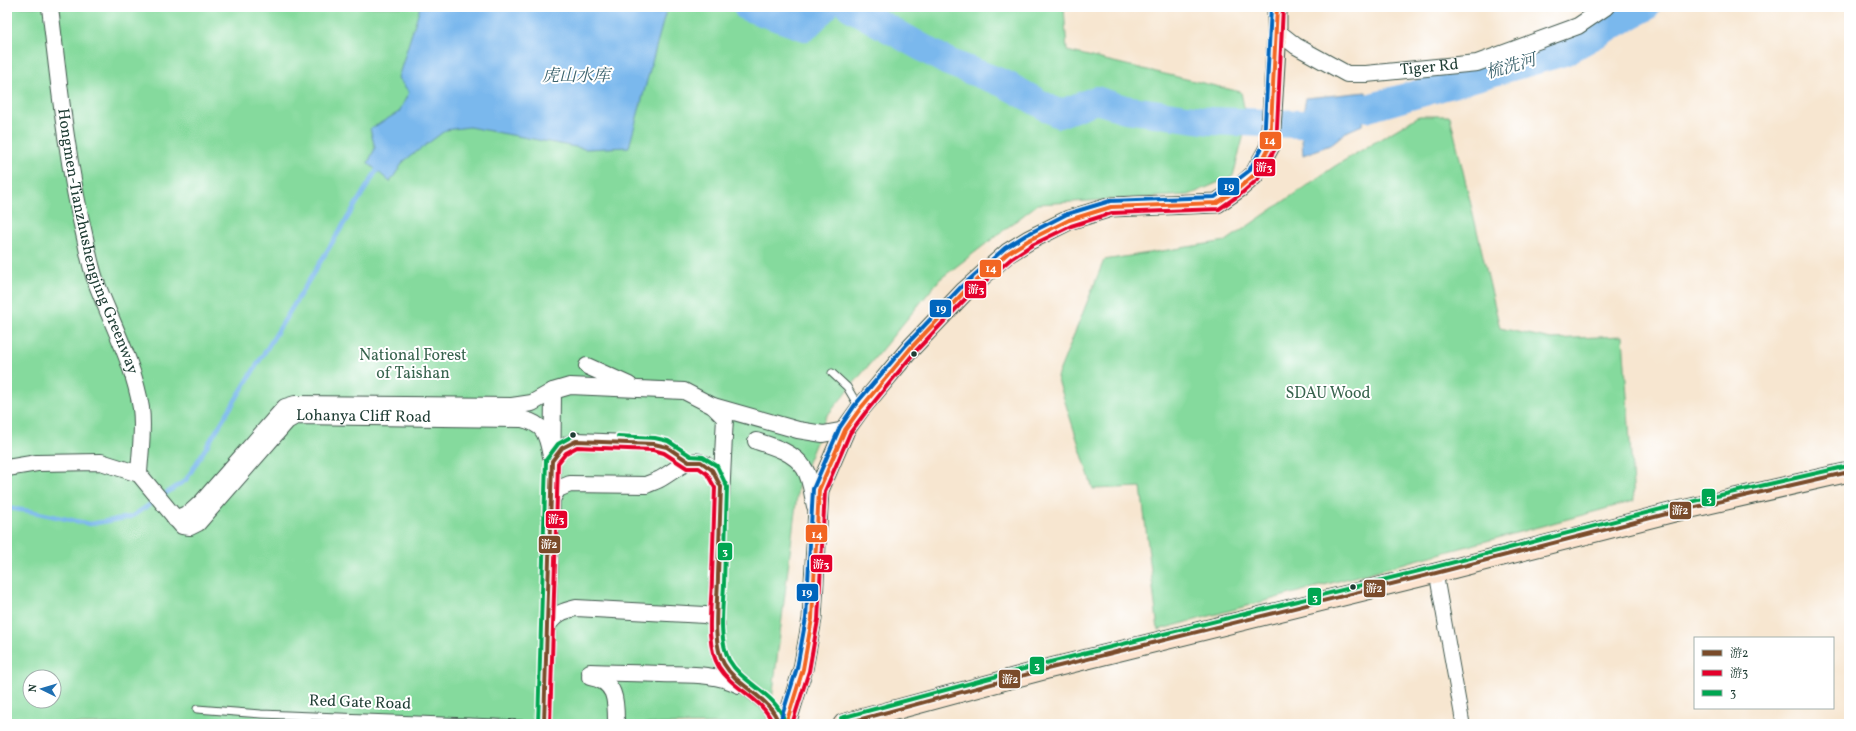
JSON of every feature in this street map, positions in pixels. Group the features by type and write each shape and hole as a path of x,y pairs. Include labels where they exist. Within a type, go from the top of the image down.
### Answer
{"main road":[{"path":"786,724 803,669 812,619 819,490 845,430 860,408 910,349 965,291 1008,253 1024,243 1069,220 1111,207 1217,203 1254,176 1270,146 1277,31 1276,7"},
{"path":"843,724 1047,669 1436,573 1674,512 1849,472"}],"street":[{"name":"Hongmen-Tianzhushengjing Greenway","path":"50,7 75,187 85,238 96,280 135,382 141,409 142,448 139,474"},
{"name":"Tiger Rd","path":"1277,31 1296,46 1347,74 1366,74 1477,62 1578,26 1606,7"},
{"path":"587,366 598,370 619,382 642,389 684,391 713,406 798,430 823,434 845,430"},
{"name":"Lohanya Cliff Road","path":"175,519 192,512 285,407 295,404 512,406 532,403 553,391 570,386 642,389"},
{"path":"544,724 552,499 553,391"},
{"path":"713,406 725,418 721,487 717,642 720,656 728,669 775,713 779,724"},
{"name":"Lohanya Cliff Road","path":"139,474 175,519 182,526 190,527 198,524 287,421 296,416 522,419 533,422 546,433 552,461"},
{"path":"552,461 559,449 565,444 576,441 654,444 667,447 689,462"},
{"path":"756,441 774,447 792,456 804,467 809,479 817,514"},
{"path":"7,468 37,463 101,462 139,474"},
{"path":"552,499 558,489 570,484 646,485 658,480 680,465 689,462 701,462 712,470 721,487"},
{"path":"1436,573 1463,724"},
{"path":"548,625 555,615 563,611 576,608 705,615 712,616 717,624"},
{"path":"616,724 615,696 611,688 604,680 590,674 717,677 730,680 750,690"}],"lane":[{"path":"832,372 847,387 860,408"},
{"name":"Red Gate Road","path":"197,709 261,714 522,724"}],"green space":[{"name":"National Forest of Taishan","path":"7,7 1064,7 1067,51 1241,92 1247,123 1233,176 1189,195 1038,204 940,279 826,417 798,487 771,708 765,724 7,724"},
{"name":"SDAU Wood","path":"1419,116 1450,116 1500,328 1551,339 1623,336 1634,501 1158,630 1141,487 1093,489 1057,377 1104,260 1226,241 1335,166"}],"water":[{"name":"虎山水库","path":"420,7 667,7 629,147 586,149 469,127 446,130 404,161 390,182 368,163 375,148 370,129 399,112 409,92 398,78"},
{"path":"1366,92 1368,108 1362,125 1346,132 1330,145 1303,155 1301,124 1306,98"}],"waterway":[{"path":"747,7 805,27 825,7"},
{"path":"850,7 948,62 1005,84 1059,114 1096,100 1125,109 1209,121 1301,124"},
{"name":"梳洗河","path":"1368,108 1564,52 1646,7"},
{"path":"7,508 29,511 90,524 131,517 186,480 377,170"}],"transit line":[{"name":"19","path":"780,722 797,668 806,618 813,489 840,427 855,405 906,345 961,287 1005,248 1026,235 1067,214 1110,201 1215,197 1249,171 1264,144 1271,7"},
{"name":"14","path":"786,724 803,669 812,619 819,490 845,430 860,409 910,349 965,291 1008,253 1029,240 1069,220 1111,207 1217,203 1239,188 1254,175 1270,146 1277,7"},
{"name":"游3","path":"792,724 809,671 818,620 825,491 850,433 914,353 969,295 1012,258 1032,245 1071,226 1112,213 1219,209 1242,193 1258,179 1276,147 1283,7"},
{"name":"3","path":"538,724 546,460 558,444 574,435"},
{"name":"3","path":"618,436 655,438 668,441 691,456 703,457 717,466 727,487 722,623 723,642 729,660 735,669 774,703 781,712 785,722"},
{"name":"游2","path":"544,724 552,461 562,448 576,441 654,444 667,447 689,462 701,462 712,470 721,487 716,621 716,633 720,655 724,664 737,680 769,706 775,714 779,724"},
{"name":"游3","path":"550,724 558,463 566,453 577,447 653,450 664,453 687,468 699,468 707,474 715,488 710,623 710,635 714,657 725,675 762,707 773,724"},
{"name":"3","path":"841,718 1046,663 1435,567 1673,506 1848,466"},
{"name":"游2","path":"843,724 1047,669 1436,573 1674,512 1849,472"}]}
